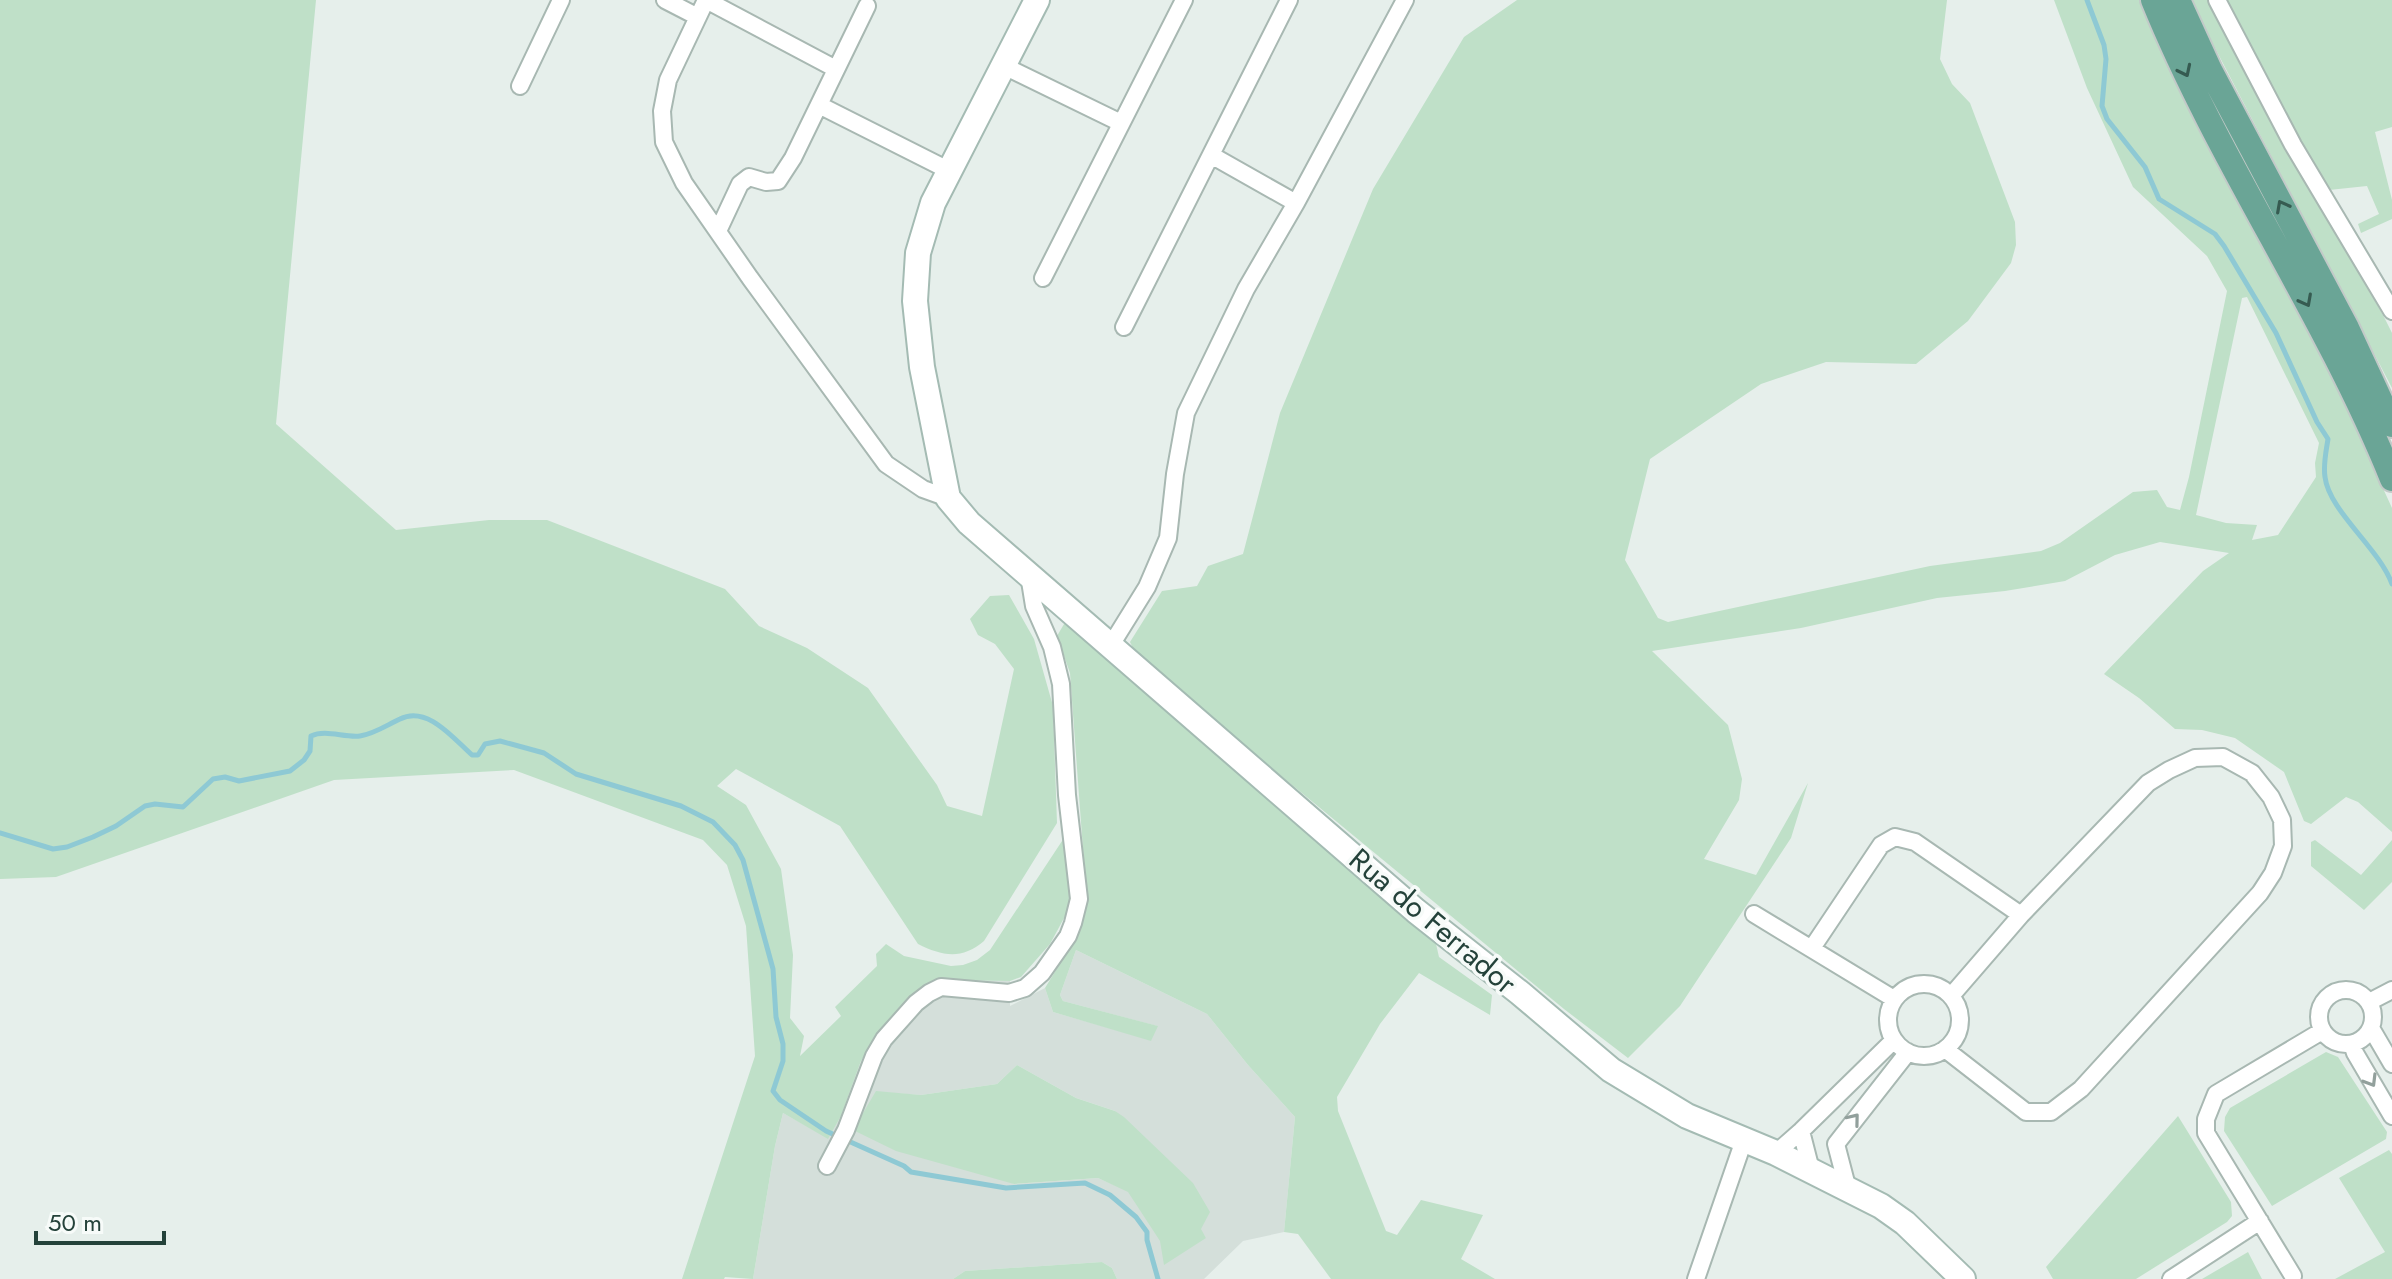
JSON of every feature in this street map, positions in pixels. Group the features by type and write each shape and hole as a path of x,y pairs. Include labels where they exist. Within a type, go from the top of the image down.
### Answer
{"main road":[{"path":"2153,0 2225,150 2371,427 2392,479"},
{"path":"2178,0 2210,70 2347,328 2392,425"}],"street":[{"path":"520,86 561,0"},
{"path":"665,0 698,17"},
{"path":"836,69 706,0 668,80 662,111 664,142 684,183 886,464 923,489 948,498"},
{"path":"948,498 922,367 915,291 918,253 933,203 1037,0"},
{"path":"1043,278 1184,0"},
{"path":"1124,327 1289,0"},
{"path":"1111,645 1147,587 1168,538 1186,413 1246,289 1405,0"},
{"path":"2217,0 2293,145 2392,311"},
{"path":"718,231 740,184 749,177 766,182 778,181 793,158 867,6"},
{"path":"1004,66 1121,123"},
{"path":"819,105 950,171"},
{"path":"1211,155 1296,203"},
{"name":"Rua do Ferrador","path":"948,498 969,523 1416,911 1611,1070 1687,1116 1776,1153 1881,1206 1905,1223 1963,1279"},
{"path":"830,1160 846,1130 874,1056 884,1039 916,1003 941,987 1009,993 1025,988 1042,973 1068,936 1073,923 1079,899 1067,795 1061,684 1052,647 1034,606 1029,575"},
{"path":"1945,1049 2026,1112 2051,1112 2081,1089 2260,893 2273,873 2283,846 2282,820 2271,797 2252,773 2223,757 2195,758 2148,783 2021,915 1951,996"},
{"path":"1812,948 1881,845 1895,837 1915,842 2021,915"},
{"path":"1754,914 1894,999"},
{"path":"1922,984 1942,989 1951,996 1960,1018 1958,1030 1945,1049 1927,1055 1908,1052 1894,1040 1888,1019 1894,999 1911,986 1922,984"},
{"path":"2345,990 2354,991 2369,1002 2374,1019 2371,1028 2360,1041 2352,1044 2334,1042 2322,1031 2319,1012 2322,1004 2328,996 2345,990"},
{"path":"2369,1002 2392,990"},
{"path":"2371,1028 2392,1064"},
{"path":"2293,1276 2206,1133 2206,1119 2216,1094 2322,1031"},
{"path":"1776,1153 1894,1040"},
{"path":"2352,1044 2392,1116"},
{"path":"1811,1170 1836,1144 1908,1052"},
{"path":"1801,1131 1811,1170"},
{"path":"1696,1279 1744,1140"},
{"path":"1836,1144 1848,1190"},
{"path":"2171,1279 2260,1221"}],"shaded area":[{"path":"1076,950 1207,1014 1295,1117 1284,1232 1243,1241 1204,1279 1117,1279 1112,1268 1102,1262 965,1271 953,1279 753,1279 783,1113 828,1138 841,1116 861,1061 872,1044 912,996 937,980 1010,981 1010,1006 1045,988 1053,1012 1151,1040 1157,1026 1063,1001 1060,995","holes":["1017,1065 1076,1098 1115,1111 1206,1238 1130,1192 1098,1178 1014,1184 876,1092 921,1095 997,1084"]}],"green space":[{"path":"0,0 316,0 276,424 396,530 489,520 547,520 725,589 759,626 807,648 868,688 937,785 947,806 982,816 1014,669 995,644 978,635 970,619 990,596 1009,595 1034,639 1053,706 1057,823 984,941 976,947 952,954 918,944 840,826 736,769 717,786 746,805 781,869 793,955 790,1018 804,1036 800,1056 841,1016 835,1007 877,966 876,954 886,944 904,956 951,966 977,960 990,950 1064,838 1071,894 1070,907 1050,944 1021,977 1010,981 938,980 912,996 861,1061 841,1116 828,1139 783,1113 753,1279 682,1279 755,1056 746,926 727,865 703,840 514,770 334,780 56,877 0,879"},
{"path":"1517,0 1947,0 1940,59 1952,84 1970,103 2015,222 2016,245 2011,263 1968,321 1916,364 1826,362 1761,384 1650,459 1625,560 1658,618 1668,622 1930,566 2041,551 2060,543 2133,492 2157,490 2167,507 2180,510 2227,291 2207,256 2133,187 2087,88 2054,0 2139,0 2198,129 2332,377 2392,508 2392,832 2358,802 2346,797 2311,824 2304,821 2284,772 2235,738 2202,730 2175,729 2139,698 2104,674 2203,571 2229,553 2160,542 2115,555 2065,581 1937,598 1801,628 1652,651 1728,725 1742,779 1739,800 1704,859 1756,875 1808,783 1791,838 1680,1006 1628,1058 1564,1009 1138,658 1130,642 1162,591 1197,586 1208,566 1243,554 1280,413 1373,189 1464,37","holes":["2247,297 2319,443 2316,477 2278,535 2252,540 2257,525 2226,523 2196,515 2242,298"]},
{"path":"2193,0 2209,0 2277,132 2383,315 2392,333 2392,388 2202,23"},
{"path":"2222,0 2392,0 2392,127 2375,132 2392,200 2392,219 2361,233 2358,224 2379,214 2367,186 2329,190"},
{"path":"1067,619 1434,935 1439,957 1492,995 1490,1015 1419,973 1380,1024 1337,1097 1338,1111 1386,1231 1397,1235 1421,1200 1483,1215 1461,1259 1495,1279 1331,1279 1298,1234 1284,1232 1295,1117 1207,1014 1076,950 1060,995 1063,1001 1158,1026 1151,1041 1053,1012 1045,988 1070,947 1087,904 1070,673 1057,636"},
{"path":"2315,840 2361,875 2392,840 2392,882 2364,910 2311,866 2311,842"},
{"path":"2326,1052 2338,1057 2387,1132 2386,1139 2272,1206 2224,1131 2225,1117 2230,1108"},
{"path":"1017,1065 1076,1098 1124,1117 1193,1183 1210,1212 1201,1229 1206,1238 1164,1265 1160,1241 1128,1192 1098,1178 1014,1184 896,1151 853,1130 876,1091 921,1095 997,1084"},
{"path":"2178,1116 2231,1202 2232,1216 2136,1279 2053,1279 2046,1267"},
{"path":"2389,1150 2392,1154 2392,1279 2335,1279 2385,1252 2339,1178"},
{"path":"2248,1252 2262,1279 2202,1279"},
{"path":"1102,1262 1112,1268 1117,1279 953,1279 965,1271"}],"waterway":[{"path":"2087,0 2104,45 2106,59 2102,106 2107,119 2145,167 2159,199 2215,234 2224,246 2276,333 2328,439 2324,468 2328,490 2386,570 2392,584"},
{"path":"0,833 53,849 67,847 116,826 145,806 183,807 213,779 225,777 239,781 290,771 310,751 311,736 323,733 365,735 410,716 420,716 439,725 472,755 478,755 485,744 500,741 544,753 576,774 681,806 713,822 735,845 743,860 773,969 776,1017 783,1044 783,1061 773,1091 780,1100 826,1131 911,1172 1006,1188 1085,1183 1110,1195 1136,1217 1147,1232 1158,1279"}]}
